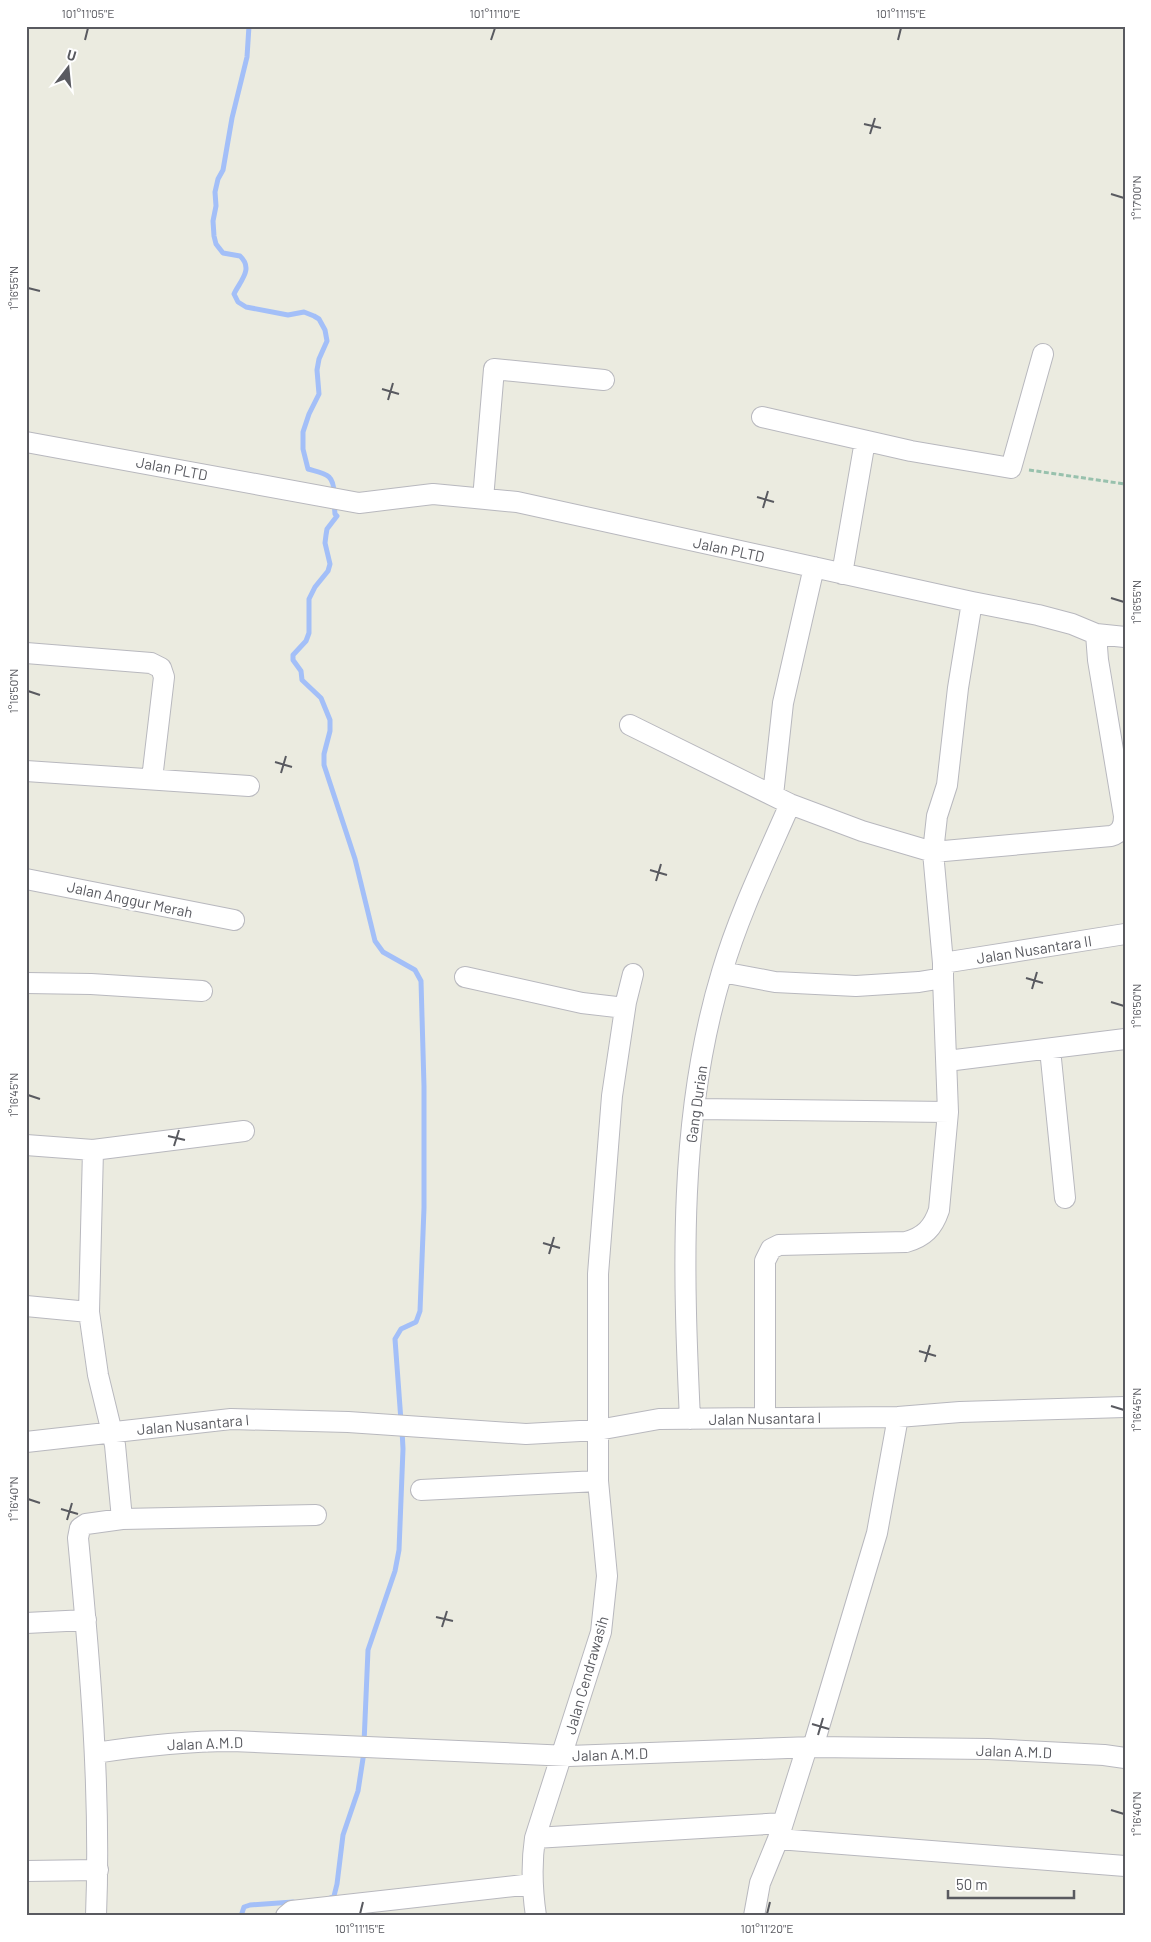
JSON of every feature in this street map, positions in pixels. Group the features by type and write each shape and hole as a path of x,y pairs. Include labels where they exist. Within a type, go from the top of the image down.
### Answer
{"street":[{"path":"762,417 911,451 1011,468 1043,354"},
{"path":"483,499 494,369 604,380"},
{"path":"842,574 865,441"},
{"name":"Jalan PLTD","path":"26,442 358,503 433,494 517,502 1038,615 1072,624 1096,634 1125,637"},
{"name":"Gang Durian","path":"690,1419 685,1242 686,1184 694,1109 705,1040 722,972 782,799 783,703 814,567"},
{"path":"765,1418 765,1261 771,1249 779,1245 906,1242 918,1239 926,1234 935,1221 939,1210 948,1112 943,971 934,852 937,816 947,785 958,688 972,602"},
{"path":"630,725 782,799 862,831 934,852 1092,839 1116,835 1123,827 1124,816 1098,660 1096,634"},
{"path":"26,653 151,663 161,668 164,677 152,779"},
{"path":"26,771 249,786"},
{"name":"Jalan Anggur Merah","path":"26,879 234,920"},
{"name":"Jalan Nusantara II","path":"722,972 775,982 856,986 919,982 943,971 1125,934"},
{"name":"Jalan Cendrawasih","path":"536,1916 532,1884 532,1860 535,1838 602,1632 606,1606 608,1576 598,1481 598,1274 612,1096 632,974"},
{"path":"465,977 582,1003 625,1008"},
{"path":"26,983 91,984 202,990"},
{"path":"947,1061 1050,1050 1125,1039"},
{"path":"1050,1050 1064,1198"},
{"path":"694,1109 948,1112"},
{"path":"26,1146 94,1150 244,1131"},
{"path":"94,1150 89,1312 98,1375 115,1445 122,1519"},
{"path":"26,1306 89,1312"},
{"name":"Jalan Nusantara I","path":"26,1442 231,1418 398,1425 526,1434 598,1430 659,1419 898,1417 960,1412 1125,1407"},
{"path":"754,1916 760,1883 781,1831 810,1747 877,1533 898,1417"},
{"path":"421,1490 598,1481"},
{"path":"96,1916 98,1870 95,1753 86,1620 78,1538 80,1528 86,1524 122,1519 316,1515"},
{"path":"26,1623 86,1620"},
{"name":"Jalan A.M.D","path":"95,1753 186,1741 232,1740 562,1755 810,1747 988,1749 1104,1755 1125,1758"},
{"path":"535,1838 781,1831 1125,1866"},
{"path":"26,1871 98,1870"},
{"path":"286,1916 292,1911 532,1884"}],"path":[{"path":"1011,468 1125,484"}],"waterway":[{"path":"249,26 247,57 232,118 223,170 218,179 215,192 214,236 216,244 223,253 240,256 246,266 244,275 234,294 238,302 246,307 288,315 304,312 319,319 325,330 327,341 319,359 317,370 319,394 303,432 303,449 308,469 328,476 334,487 334,494"},
{"path":"334,502 335,514 337,516 327,529 325,543 330,564 328,571 315,587 309,599 309,633 306,641 293,655 293,660 301,671 302,680 321,698 330,720 324,765 355,859 375,941 383,952 415,970 421,981 424,1086 424,1208 420,1311 416,1322 401,1329 395,1339 401,1421"},
{"path":"364,1743 368,1650 395,1571 399,1550 402,1430"},
{"path":"329,1899 334,1896 337,1884 343,1835 358,1791 364,1752"},
{"path":"241,1916 244,1907 250,1905 293,1902"}]}
